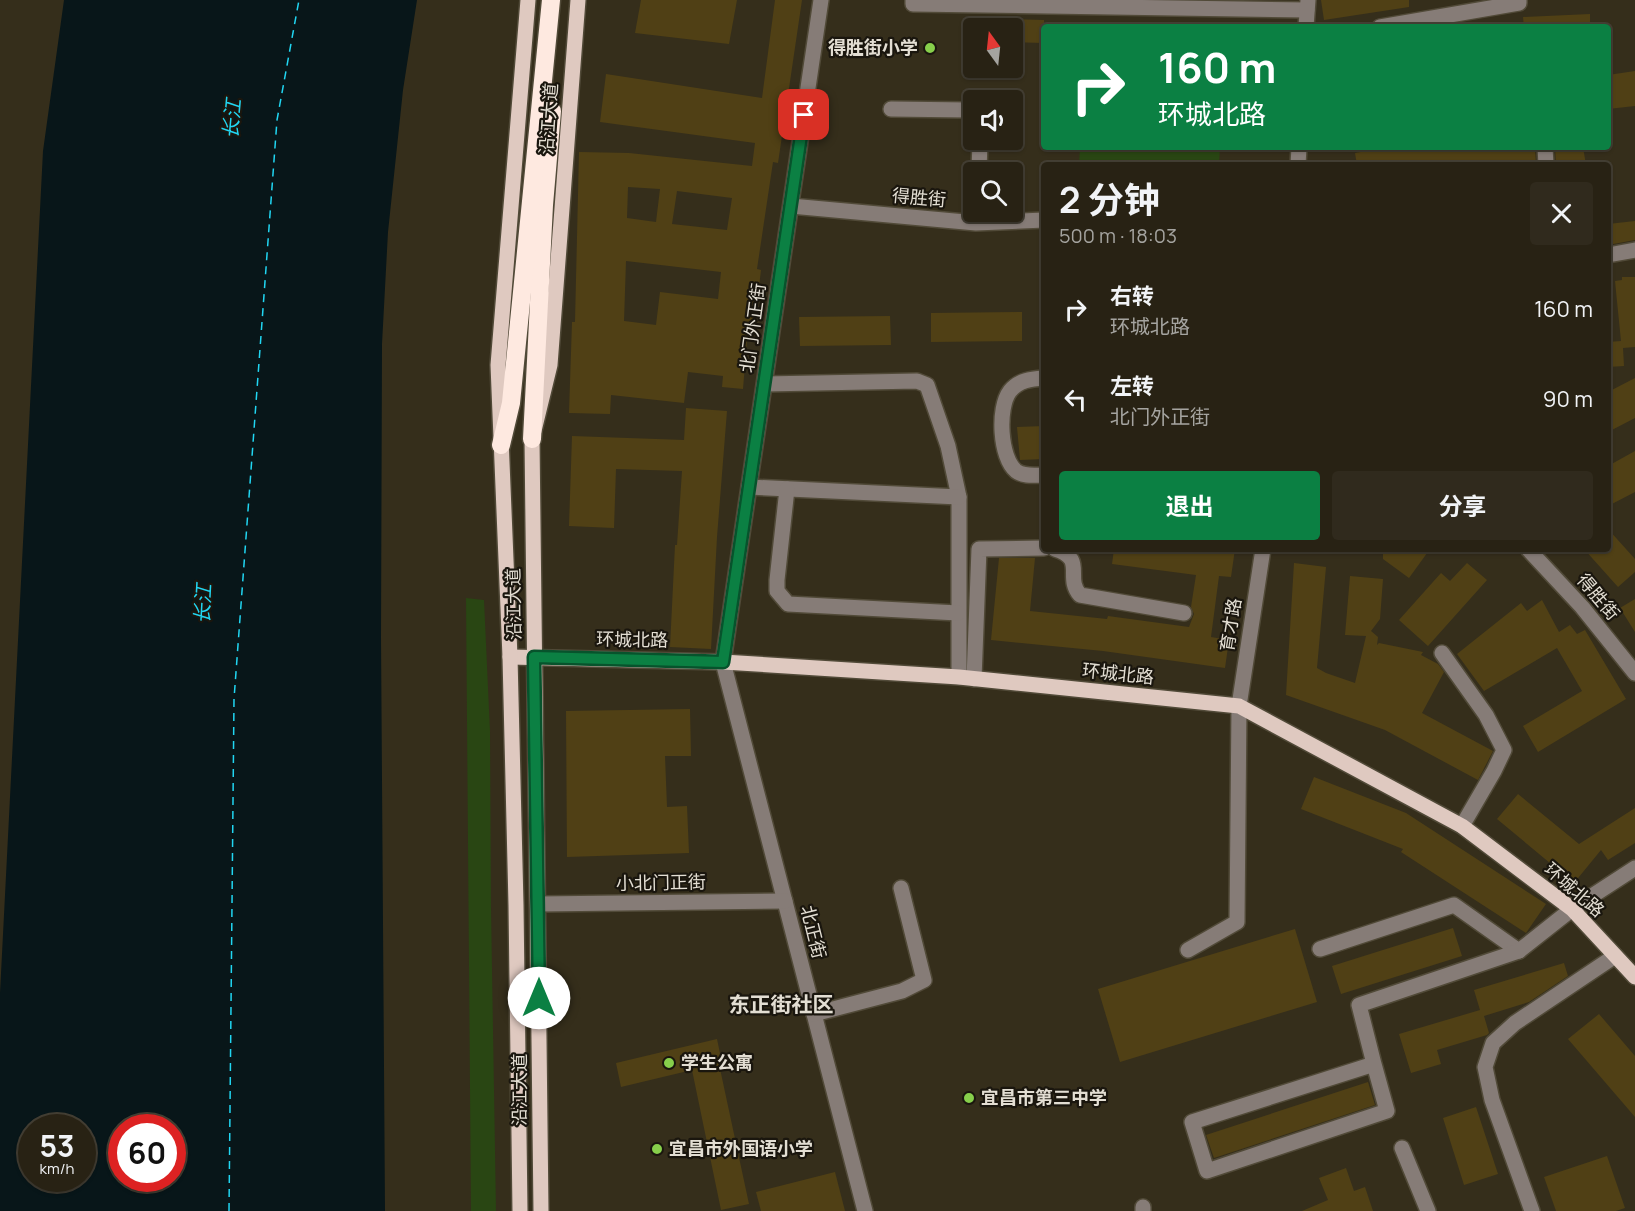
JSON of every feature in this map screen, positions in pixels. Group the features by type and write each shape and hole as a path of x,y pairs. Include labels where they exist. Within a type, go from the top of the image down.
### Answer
{"highway":[{"path":"501,445 511,403 551,0"},
{"path":"532,439 544,205 563,0"}],"main road":[{"name":"沿江大道","path":"520,1211 510,657 498,365 528,0"},
{"name":"沿江大道","path":"541,1211 532,439 550,365 578,0"},
{"name":"环城北路","path":"510,657 723,662 967,678 1239,706 1462,826 1572,909 1635,977"}],"street":[{"name":"北门外正街","path":"723,662 821,0"},
{"path":"913,0 913,4 1307,5 1306,24"},
{"path":"1397,24 1519,3 1519,0"},
{"path":"891,109 963,110"},
{"name":"得胜街","path":"791,206 963,216"},
{"name":"得胜街","path":"1023,219 1041,220"},
{"path":"1611,254 1635,250"},
{"path":"1041,378 1027,379 1020,383 1005,399 1003,449 1017,472 1023,475 1041,475"},
{"path":"765,384 917,381 927,385 948,446 959,497 958,613 967,678"},
{"path":"749,487 959,497"},
{"path":"787,489 777,591 788,604 958,613"},
{"path":"967,678 979,549 1041,548"},
{"path":"1065,552 1074,563 1074,589 1080,595 1184,613"},
{"name":"育才路","path":"1188,950 1237,922 1239,706 1263,552"},
{"name":"得胜街","path":"1531,552 1582,607 1635,673"},
{"path":"1442,653 1486,715 1504,750 1462,826"},
{"name":"北正街","path":"723,662 865,1211"},
{"path":"1374,1064 1192,1122 1207,1171 1388,1111 1359,1005 1519,951 1572,909 1635,868"},
{"path":"814,1014 902,991 924,980 901,888"},
{"name":"小北门正街","path":"539,904 784,901"},
{"path":"1320,949 1454,905 1519,951"},
{"path":"1532,1211 1492,1100 1485,1066 1493,1043 1515,1023 1615,956"},
{"path":"1402,1148 1428,1211"}],"green space":[{"path":"1080,150 1220,150 1219,162 1079,162"},
{"path":"466,598 484,600 490,731 496,1211 471,1211"}],"water":[{"name":"长江","path":"64,0 417,0 403,90 388,232 382,344 381,637 385,1211 0,1211 0,993 43,151"}],"building":[{"path":"641,0 737,0 729,44 635,33"},
{"path":"775,0 802,0 778,163 773,162 757,269 761,270 754,329 748,328 743,389 722,387 723,376 688,372 684,403 611,395 610,414 569,413 572,322 575,322 579,152 629,153 752,166 755,143 600,122 606,74 762,98","holes":["628,187 660,189 656,222 627,218","677,191 732,198 727,230 672,224","626,261 721,272 718,299 660,292 656,325 624,321"]},
{"path":"1321,0 1409,0 1409,7 1324,20"},
{"path":"1590,14 1590,24 1524,24 1523,17"},
{"path":"1023,19 1044,20 1044,24 1041,24 1041,43 1023,42"},
{"path":"1635,71 1635,106 1611,109 1611,75"},
{"path":"1372,150 1535,150 1536,162 1356,162 1355,153"},
{"path":"1555,150 1584,150 1586,162 1556,162"},
{"path":"1635,221 1635,240 1611,244 1611,224"},
{"path":"1622,277 1635,277 1635,347 1623,348 1624,366 1611,367 1611,342 1621,341 1615,281 1622,280"},
{"path":"1022,312 1022,341 931,342 931,313"},
{"path":"890,316 891,345 800,346 799,317"},
{"path":"1635,378 1635,418 1611,430 1611,390"},
{"path":"686,408 727,411 711,649 670,647 675,545 677,545 682,471 616,469 614,528 569,526 572,436 684,440"},
{"path":"1041,426 1041,459 1020,460 1017,427"},
{"path":"1635,451 1635,492 1611,504 1611,464"},
{"path":"1611,532 1635,559 1635,572 1618,587 1587,552 1611,552"},
{"path":"1114,552 1235,552 1231,577 1219,576 1211,637 1229,640 1225,668 1103,651 991,640 999,558 1035,558 1030,611 1107,619 1108,616 1189,627 1194,614 1191,607 1196,575 1112,564"},
{"path":"1385,552 1428,552 1409,578 1383,559"},
{"path":"1294,563 1326,567 1317,668 1355,683 1366,636 1345,635 1350,576 1383,579 1380,619 1371,631 1378,637 1377,645 1379,643 1423,652 1421,655 1438,664 1444,672 1422,713 1493,751 1478,780 1385,730 1286,695"},
{"path":"1467,563 1487,580 1428,646 1399,620 1441,573 1450,581"},
{"path":"1635,599 1635,632 1620,608"},
{"path":"1542,600 1559,632 1570,625 1577,634 1585,630 1626,699 1538,752 1523,726 1582,691 1557,648 1484,691 1457,654 1521,603 1527,611"},
{"path":"690,709 691,756 665,756 667,807 687,806 689,853 567,857 566,711"},
{"path":"1314,777 1406,813 1546,904 1526,933 1401,852 1403,849 1301,809"},
{"path":"1518,794 1579,844 1635,808 1635,843 1608,860 1601,850 1574,883 1497,819"},
{"path":"1453,928 1462,956 1341,994 1332,966"},
{"path":"1295,929 1317,1002 1120,1062 1098,989"},
{"path":"1564,963 1568,976 1529,1002 1484,1016 1489,1033 1487,1035 1437,1050 1441,1064 1411,1073 1399,1034 1480,1010 1474,990"},
{"path":"1599,1014 1635,1056 1635,1117 1568,1039"},
{"path":"717,1039 722,1063 719,1064 749,1204 721,1210 692,1070 621,1087 616,1063"},
{"path":"1368,1082 1375,1105 1214,1158 1206,1135"},
{"path":"1476,1107 1498,1174 1464,1185 1443,1118"},
{"path":"1607,1156 1625,1208 1616,1211 1556,1211 1544,1177"},
{"path":"1346,1168 1354,1191 1365,1187 1373,1211 1302,1211 1328,1200 1319,1178"},
{"path":"835,1172 845,1211 761,1211 756,1192"}],"ferry route":[{"path":"229,1211 234,699 277,120 299,0"}],"place":[{"name":"得胜街小学","path":"930,48"},
{"name":"学生公寓","path":"669,1063"},
{"name":"宜昌市第三中学","path":"969,1098"},
{"name":"宜昌市外国语小学","path":"657,1149"}],"district":[{"name":"东正街社区","path":"781,1005"}],"route":[{"path":"539,998 534,657 723,662 804,115"}]}
